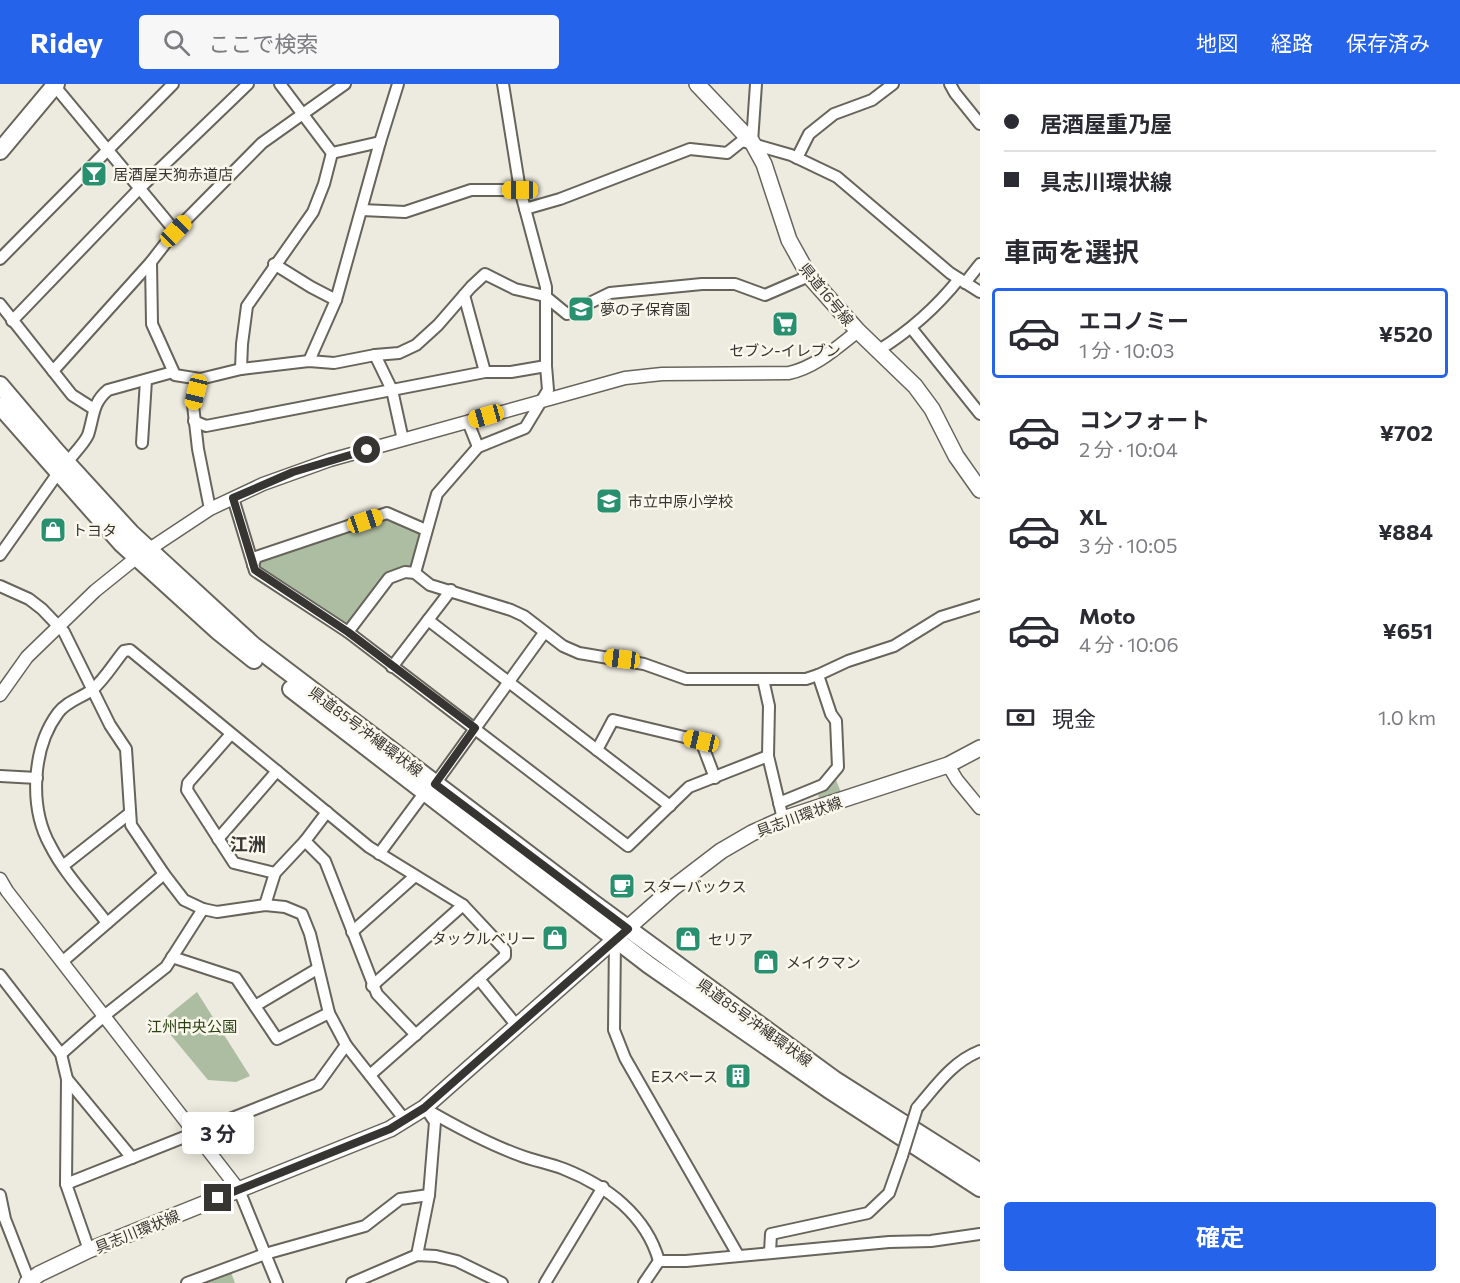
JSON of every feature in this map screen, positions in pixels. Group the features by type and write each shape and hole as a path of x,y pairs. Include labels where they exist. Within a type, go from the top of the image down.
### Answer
{"main road":[{"name":"県道16号線","path":"697,84 753,142 764,164 789,240 809,276 858,331 915,386 932,409 956,456 980,490"},
{"path":"0,151 55,85"},
{"name":"県道85号沖縄環状線","path":"0,385 62,468"},
{"name":"県道85号沖縄環状線","path":"0,406 131,533 142,554 430,788 621,934 835,1080 980,1172"},
{"name":"具志川環状線","path":"29,1282 53,1267 89,1250 390,1129 424,1108 674,887 721,851 783,819 948,765 980,748"},
{"name":"県道85号沖縄環状線","path":"621,934 649,965 828,1089 980,1188"}],"street":[{"path":"0,259 173,84"},
{"path":"12,321 139,189 248,84"},
{"path":"279,84 332,153"},
{"path":"53,371 176,231 262,143 345,84"},
{"path":"309,361 336,300 398,84"},
{"path":"415,573 437,494 478,447 525,428 548,390 546,287 520,190 503,84"},
{"path":"753,142 756,84"},
{"path":"797,158 810,134 834,114 872,100 893,84"},
{"path":"950,84 980,124"},
{"path":"55,85 176,231"},
{"path":"525,208 560,199 690,149 727,153 742,141 753,142 797,158 837,177 962,281 980,292"},
{"path":"332,153 380,142"},
{"path":"241,369 247,306 274,264 313,212 324,184 332,153"},
{"path":"362,210 405,213 471,190 520,190"},
{"path":"151,262 152,324 175,375 200,379 241,369 309,361 334,363 399,353 416,345 438,325 485,274 515,289 545,296 567,314 610,293 702,284 735,284 765,295 809,276"},
{"path":"274,264 336,300"},
{"path":"879,350 912,329 980,264"},
{"path":"464,295 485,372"},
{"path":"0,304 72,395 94,409"},
{"path":"912,329 980,414"},
{"path":"0,695 27,657 58,625 94,591 142,554 210,509 293,472 602,383 643,375 795,371 818,361 858,331"},
{"path":"375,355 392,390 403,440"},
{"path":"194,421 207,426 485,372 512,372 546,366"},
{"path":"0,555 87,436 94,409 100,397 108,390 173,372"},
{"path":"200,379 193,405 194,421 210,509"},
{"path":"142,443 146,380"},
{"path":"468,422 478,447"},
{"path":"233,498 255,570 348,632 628,846 689,787 768,756"},
{"path":"253,566 256,557 387,513 426,530"},
{"path":"348,632 389,578 405,572 415,573 430,585 451,590 524,616 562,646 579,653 644,664 686,679 806,679 848,661 904,642 941,617 980,605"},
{"path":"0,586 29,599 64,632 110,725 126,749 131,825 164,874 184,900 203,909 217,912 265,905 285,907 302,914 310,934 329,1013 346,1046 405,1120"},
{"path":"392,667 451,590"},
{"path":"428,620 670,806"},
{"path":"379,854 544,633"},
{"path":"107,923 50,846 38,807 37,778 42,749 59,711 93,689 124,651 130,650 379,854 463,905 505,950 505,956 370,1075"},
{"path":"779,803 823,785 838,767 836,721 831,714 818,675"},
{"path":"763,679 769,706 768,756 783,819"},
{"path":"597,750 613,720 701,741 715,778"},
{"path":"231,734 188,783 187,790 234,863 275,873"},
{"path":"948,765 980,808"},
{"path":"218,839 277,771"},
{"path":"0,776 37,778"},
{"path":"265,905 275,873 305,841 327,812"},
{"path":"64,865 130,813"},
{"path":"305,841 325,861 372,986 416,1035"},
{"path":"62,962 164,874"},
{"path":"352,933 415,876"},
{"path":"0,879 3,893 62,962 239,1190 277,1283"},
{"path":"372,986 463,905"},
{"path":"61,1054 165,967 203,909"},
{"path":"621,934 614,1030 625,1058 738,1255"},
{"path":"172,957 236,978 277,1039 329,1013"},
{"path":"255,1006 317,969"},
{"path":"0,975 61,1054 66,1079 66,1184 89,1250"},
{"path":"479,979 517,1026"},
{"path":"66,1184 318,1084 346,1046"},
{"path":"770,1252 771,1234 868,1213 889,1193 917,1108 947,1072 965,1057 980,1050"},
{"path":"66,1079 132,1158"},
{"path":"424,1108 520,1156 563,1169 603,1187 628,1207 655,1247 660,1261"},
{"path":"417,1255 429,1195 435,1122 424,1108"},
{"path":"545,1283 603,1187"},
{"path":"187,1283 265,1254 365,1226 400,1199 429,1195"},
{"path":"0,1196 2,1220 29,1282"},
{"path":"660,1261 686,1261 889,1242 931,1241 980,1234"},
{"path":"352,1283 417,1255 436,1256 457,1261 502,1283"},
{"path":"644,1283 660,1261"}],"green space":[{"path":"389,514 426,530 415,573 389,579 340,635 256,572 256,557"},
{"path":"836,780 847,807 824,815 818,795 826,791"},
{"name":"江州中央公園","path":"197,992 250,1076 236,1082 208,1080 160,1022"},
{"path":"229,1267 235,1283 187,1283"}],"place":[{"name":"居酒屋天狗赤道店","path":"94,174"},
{"name":"夢の子保育園","path":"581,309"},
{"name":"セブン-イレブン","path":"785,324"},
{"name":"市立中原小学校","path":"609,501"},
{"name":"トヨタ","path":"53,530"},
{"name":"スターバックス","path":"622,886"},
{"name":"タックルベリー","path":"555,938"},
{"name":"セリア","path":"688,939"},
{"name":"メイクマン","path":"766,962"},
{"name":"Eスペース","path":"738,1076"}],"district":[{"name":"江洲","path":"248,844"}],"route":[{"path":"218,1198 390,1129 424,1108 628,929 435,784 475,728 348,632 255,570 233,498 293,472 367,450"}]}
